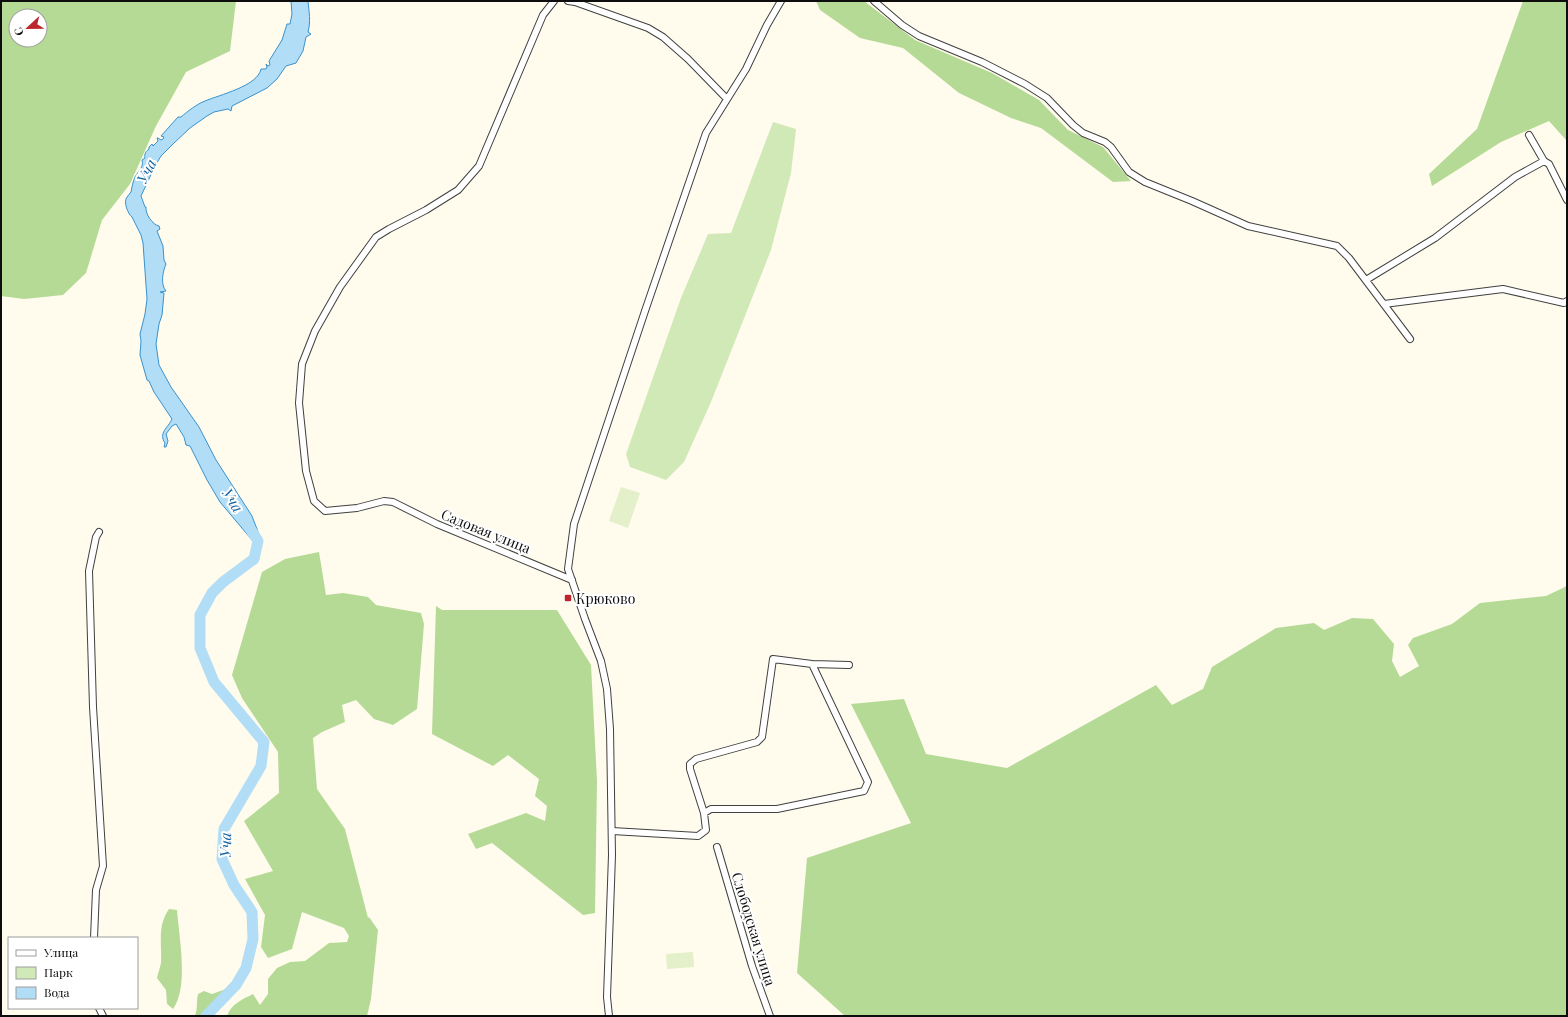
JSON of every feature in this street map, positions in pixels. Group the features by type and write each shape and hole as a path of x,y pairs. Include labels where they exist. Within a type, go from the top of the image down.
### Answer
{"street":[{"name":"Садовая улица","path":"554,1 543,15 479,166 458,190 426,210 376,237 340,288 315,331 302,364 299,403 306,471 314,501 325,511 356,508 384,501 393,502 437,524 539,565 572,580"},
{"path":"568,1 575,2 648,28 663,37 688,59 727,99"},
{"path":"609,1016 607,997 612,855 610,729 607,689 601,661 568,568 574,524 706,133 746,69 767,25 781,1"},
{"path":"874,1 902,25 919,36 982,62 1041,94 1083,133 1105,142 1111,147 1129,172 1144,182 1192,201 1248,226 1337,246 1366,280 1410,339"},
{"path":"1529,135 1544,161 1549,164 1567,200"},
{"path":"1366,280 1435,238 1515,177 1544,161"},
{"path":"1384,304 1503,289 1564,303 1567,302"},
{"path":"94,937 96,890 102,866 93,707 89,571 96,537 99,532"},
{"path":"612,831 698,836 706,830 704,813 690,769 690,764 696,759 757,742 762,737 773,659 812,664 849,665"},
{"path":"704,813 711,809 777,809 864,791 868,782 812,664"},
{"name":"Слободская улица","path":"717,848 752,966 770,1016"}],"green space":[{"path":"1,1 236,1 230,51 186,72 156,126 130,184 102,220 86,273 63,295 24,299 1,296"},
{"path":"816,1 864,1 915,40 992,73 1039,100 1068,130 1103,147 1131,181 1113,182 1041,128 1011,118 959,93 903,48 860,38 820,10"},
{"path":"1523,1 1567,1 1567,141 1549,121 1501,142 1432,186 1429,174 1477,129"},
{"path":"773,122 796,129 791,173 771,250 711,402 684,462 666,480 630,467 626,454 681,298 708,234 731,233"},
{"path":"621,487 640,493 628,528 609,521"},
{"path":"319,552 326,595 343,593 368,597 376,605 421,613 424,624 417,709 393,725 374,719 356,700 342,705 345,722 322,732 313,738 317,789 345,829 368,918 369,917 378,930 371,999 367,1016 227,1016 234,1005 253,994 260,1005 268,994 268,979 277,968 290,962 305,961 329,943 347,942 349,936 344,928 302,912 292,949 268,958 261,947 265,915 245,879 273,871 244,821 279,793 278,752 242,698 232,675 262,572 285,559"},
{"path":"1567,586 1567,1016 845,1016 797,973 807,858 911,823 851,704 904,699 926,754 1007,768 1156,685 1172,705 1203,689 1212,667 1276,628 1314,623 1324,630 1352,618 1373,619 1394,644 1392,661 1400,677 1419,666 1408,645 1413,638 1452,624 1480,603 1546,596"},
{"path":"436,606 442,610 557,610 591,665 597,781 595,913 583,915 492,843 476,849 468,834 526,813 545,821 547,806 535,796 539,779 508,755 493,766 432,734"},
{"path":"169,909 177,910 182,961 181,988 178,1000 173,1009 167,1004 166,990 157,978 161,963 161,929 165,915"},
{"path":"693,952 694,967 667,969 666,954"},
{"path":"226,989 225,996 204,1016 195,1016 198,994 204,991 212,994"}],"water":[{"path":"291,1 308,1 310,20 308,32 311,34 306,37 303,51 296,63 286,66 277,79 267,88 232,106 231,111 228,109 214,112 190,128 161,156 141,196 148,216 154,224 159,226 160,229 157,231 163,246 164,260 166,264 163,274 163,285 166,291 160,292 164,293 162,315 156,344 159,365 171,387 199,427 216,460 252,516 260,537 252,540 220,502 190,446 186,445 184,437 176,424 172,426 166,434 168,441 166,447 164,447 165,443 163,433 172,419 147,380 140,355 140,334 147,299 143,243 141,235 128,211 126,199 131,192 135,177 142,167 142,160 145,158 145,154 149,147 152,144 153,146 158,141 157,138 161,140 163,139 164,137 161,136 178,117 181,117 202,102 246,85 258,75 261,69 266,69 266,64 268,66 270,65 269,61 282,40 287,24 290,24 292,14"}],"waterway":[{"name":"Уча","path":"206,1016 236,985 246,968 253,939 252,912 234,885 222,859 224,829 261,766 264,742 214,682 200,648 200,615 212,593 223,582 254,559 258,541 249,527"}],"place":[{"name":"Крюково","path":"568,598"}]}
